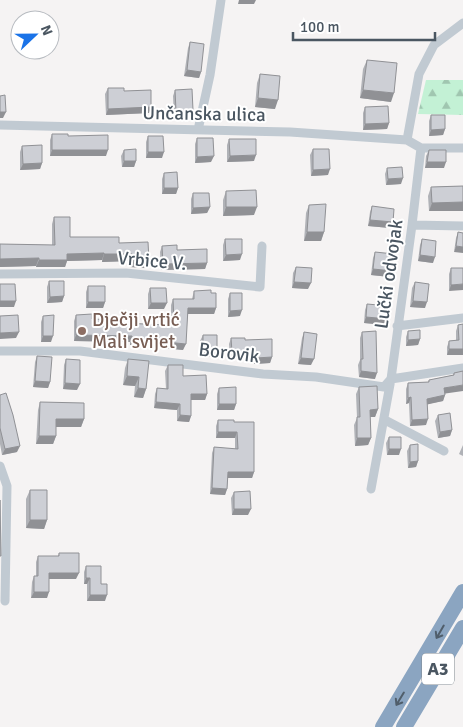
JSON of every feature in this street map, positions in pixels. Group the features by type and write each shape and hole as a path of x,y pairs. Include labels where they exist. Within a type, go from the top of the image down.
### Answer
{"highway":[{"name":"A3","path":"383,727 463,592"},
{"name":"A3","path":"404,727 413,719 463,628"}],"street":[{"path":"198,130 210,75 221,0"},
{"path":"463,24 434,45 419,74 407,140 421,148 463,148"},
{"name":"Unčanska ulica","path":"0,125 290,132 407,140"},
{"name":"Lučki odvojak","path":"371,489 391,379 421,148"},
{"path":"412,225 463,226"},
{"name":"Vrbice V.","path":"0,274 126,273 260,287 262,246"},
{"path":"397,326 463,318"},
{"name":"Borovik","path":"0,351 80,351 263,374 316,377 384,387 391,379"},
{"path":"391,379 463,368"},
{"path":"384,420 444,451"},
{"path":"0,466 7,486 5,602"}],"green space":[{"path":"426,80 463,80 463,115 418,114"}],"building":[{"path":"190,42 204,44 201,72 187,70"},
{"path":"367,60 397,63 394,93 363,90"},
{"path":"260,74 280,76 278,100 258,98"},
{"path":"108,88 124,88 124,91 151,90 151,107 108,109"},
{"path":"192,89 193,110 176,111 175,90"},
{"path":"5,95 6,112 0,112 0,96"},
{"path":"388,106 389,123 365,124 365,107"},
{"path":"431,115 445,115 445,129 431,130"},
{"path":"52,134 68,134 68,136 108,135 108,150 52,150"},
{"path":"148,136 163,136 164,152 148,152"},
{"path":"197,138 213,138 214,156 197,157"},
{"path":"229,139 256,139 256,155 230,156"},
{"path":"42,145 42,163 23,164 22,146"},
{"path":"136,149 136,161 124,161 124,150"},
{"path":"313,149 329,149 330,169 313,170"},
{"path":"429,150 446,150 446,162 427,162"},
{"path":"402,167 403,178 388,179 387,168"},
{"path":"177,172 178,188 164,188 164,173"},
{"path":"463,186 463,202 432,203 431,187"},
{"path":"256,190 257,207 226,207 226,191"},
{"path":"193,193 209,193 210,207 193,208"},
{"path":"326,204 324,232 307,232 309,205"},
{"path":"372,206 394,209 393,222 370,220"},
{"path":"54,217 70,217 70,237 119,237 119,243 148,242 149,260 132,260 132,254 104,253 67,254 67,260 39,260 39,258 0,259 0,244 55,245"},
{"path":"458,232 463,233 463,247 456,246"},
{"path":"225,239 242,239 242,254 226,255"},
{"path":"422,239 436,241 435,257 420,255"},
{"path":"177,245 177,250 207,249 207,263 163,264 162,246"},
{"path":"375,252 394,254 393,271 373,269"},
{"path":"296,267 312,268 311,283 294,282"},
{"path":"451,268 463,268 463,284 451,285"},
{"path":"49,281 64,281 64,296 50,297"},
{"path":"415,282 429,284 427,302 413,301"},
{"path":"0,284 15,284 16,301 0,301"},
{"path":"88,286 105,286 105,302 88,302"},
{"path":"150,288 166,288 167,303 151,303"},
{"path":"211,290 211,293 216,293 216,308 188,308 186,344 166,342 166,340 132,339 132,336 76,335 76,315 92,314 92,319 122,320 122,323 167,325 168,321 174,322 173,299 194,299 194,291"},
{"path":"230,293 242,293 242,310 230,311"},
{"path":"367,304 389,306 388,319 366,317"},
{"path":"18,315 19,332 0,333 0,316"},
{"path":"54,315 53,336 43,336 43,316"},
{"path":"463,324 463,349 449,349 449,341 459,340 458,325"},
{"path":"420,330 420,339 408,340 408,331"},
{"path":"376,331 377,373 361,371 361,359 363,359 362,332"},
{"path":"304,332 317,334 314,359 301,358"},
{"path":"203,335 217,335 217,350 203,351"},
{"path":"231,338 245,338 245,340 272,339 272,357 256,358 256,352 232,352"},
{"path":"37,356 52,357 50,382 35,381"},
{"path":"66,359 80,360 80,384 65,383"},
{"path":"128,359 149,361 146,389 138,388 139,377 127,376"},
{"path":"168,365 183,365 183,376 206,375 207,394 191,394 191,416 180,415 180,404 156,402 157,388 168,389"},
{"path":"463,371 463,385 444,388 445,395 427,399 428,419 412,420 411,397 408,398 408,383 429,382 429,380 454,375 454,373"},
{"path":"377,386 378,409 370,410 371,438 357,438 357,417 360,417 359,387"},
{"path":"236,387 236,404 219,404 219,388"},
{"path":"6,393 20,446 5,449 0,428 0,395"},
{"path":"40,402 84,403 84,419 56,419 56,436 39,436"},
{"path":"450,413 452,430 440,432 438,415"},
{"path":"218,420 254,422 254,472 228,472 227,489 212,488 214,447 238,449 237,432 218,432"},
{"path":"389,437 401,437 401,449 389,449"},
{"path":"418,444 418,461 410,462 410,445"},
{"path":"30,490 47,490 47,520 30,520"},
{"path":"250,491 251,509 234,509 234,492"},
{"path":"0,500 1,556 0,556"},
{"path":"59,553 79,553 79,573 49,573 49,592 34,592 34,576 38,576 38,556 59,556"},
{"path":"86,566 101,566 101,584 107,584 107,595 90,595 90,578 86,578"}],"place":[{"name":"Dječji vrtić Mali svijet","path":"82,331"}]}
